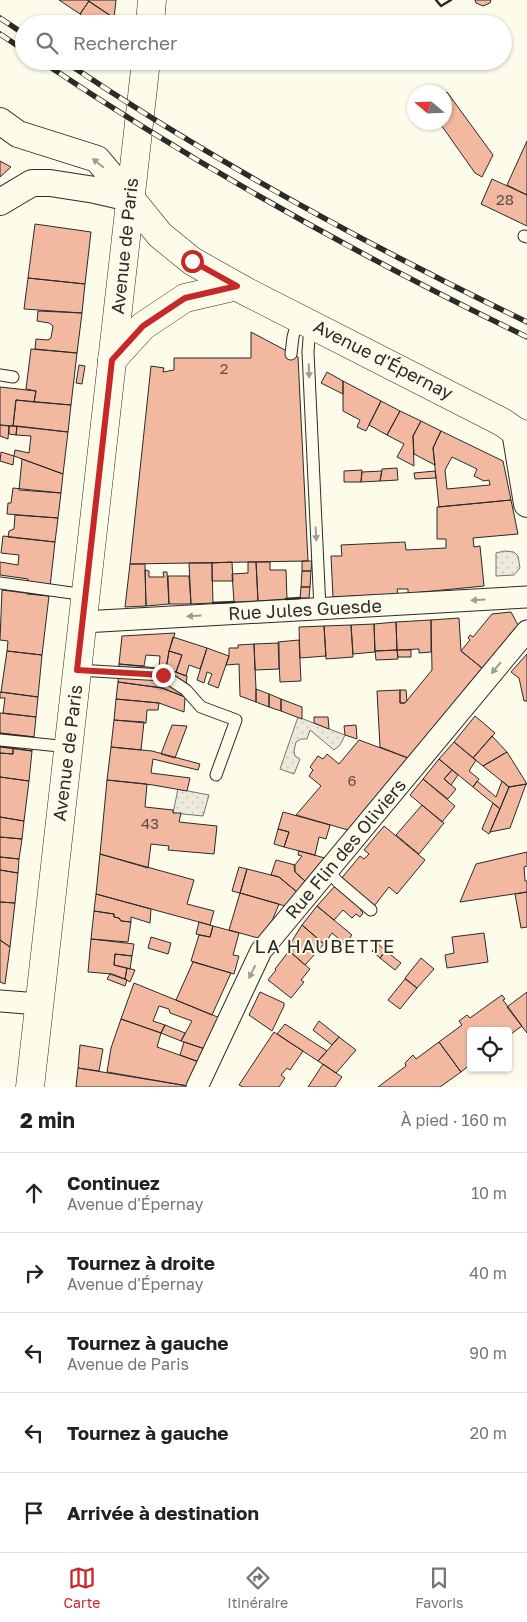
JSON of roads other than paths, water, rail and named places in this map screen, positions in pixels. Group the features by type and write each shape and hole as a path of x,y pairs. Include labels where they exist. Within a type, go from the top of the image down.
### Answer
{"main road":[{"path":"151,15 152,0"},
{"name":"Avenue de Paris","path":"30,1087 145,70"},
{"name":"Avenue d'Épernay","path":"130,198 160,235 192,261 502,422 521,434"},
{"path":"112,360 143,326 185,298 237,286"}],"street":[{"path":"0,121 18,134 96,159 130,198"},
{"path":"25,136 34,151 32,183"},
{"path":"0,202 32,183 50,183 130,198"},
{"path":"521,434 527,504"},
{"name":"Rue Jules Guesde","path":"83,622 527,597"},
{"name":"Rue Flin des Oliviers","path":"197,1087 261,951 527,631"},
{"path":"0,1001 39,1004"}],"lane":[{"path":"291,354 292,337 304,320"},
{"path":"304,320 308,352 320,609"},
{"path":"0,375 13,377"},
{"path":"0,584 86,595"},
{"path":"77,670 163,675 186,690 201,707 236,720 216,775"},
{"path":"0,740 69,747"},
{"path":"328,871 371,910"}],"railway":[{"path":"0,18 15,28"},
{"path":"0,34 15,44"},
{"path":"55,70 159,137 279,208 402,274 527,337"},
{"path":"78,70 176,133 291,200 408,263 527,322"}],"district":[{"name":"LA HAUBETTE","path":"325,946"}]}
